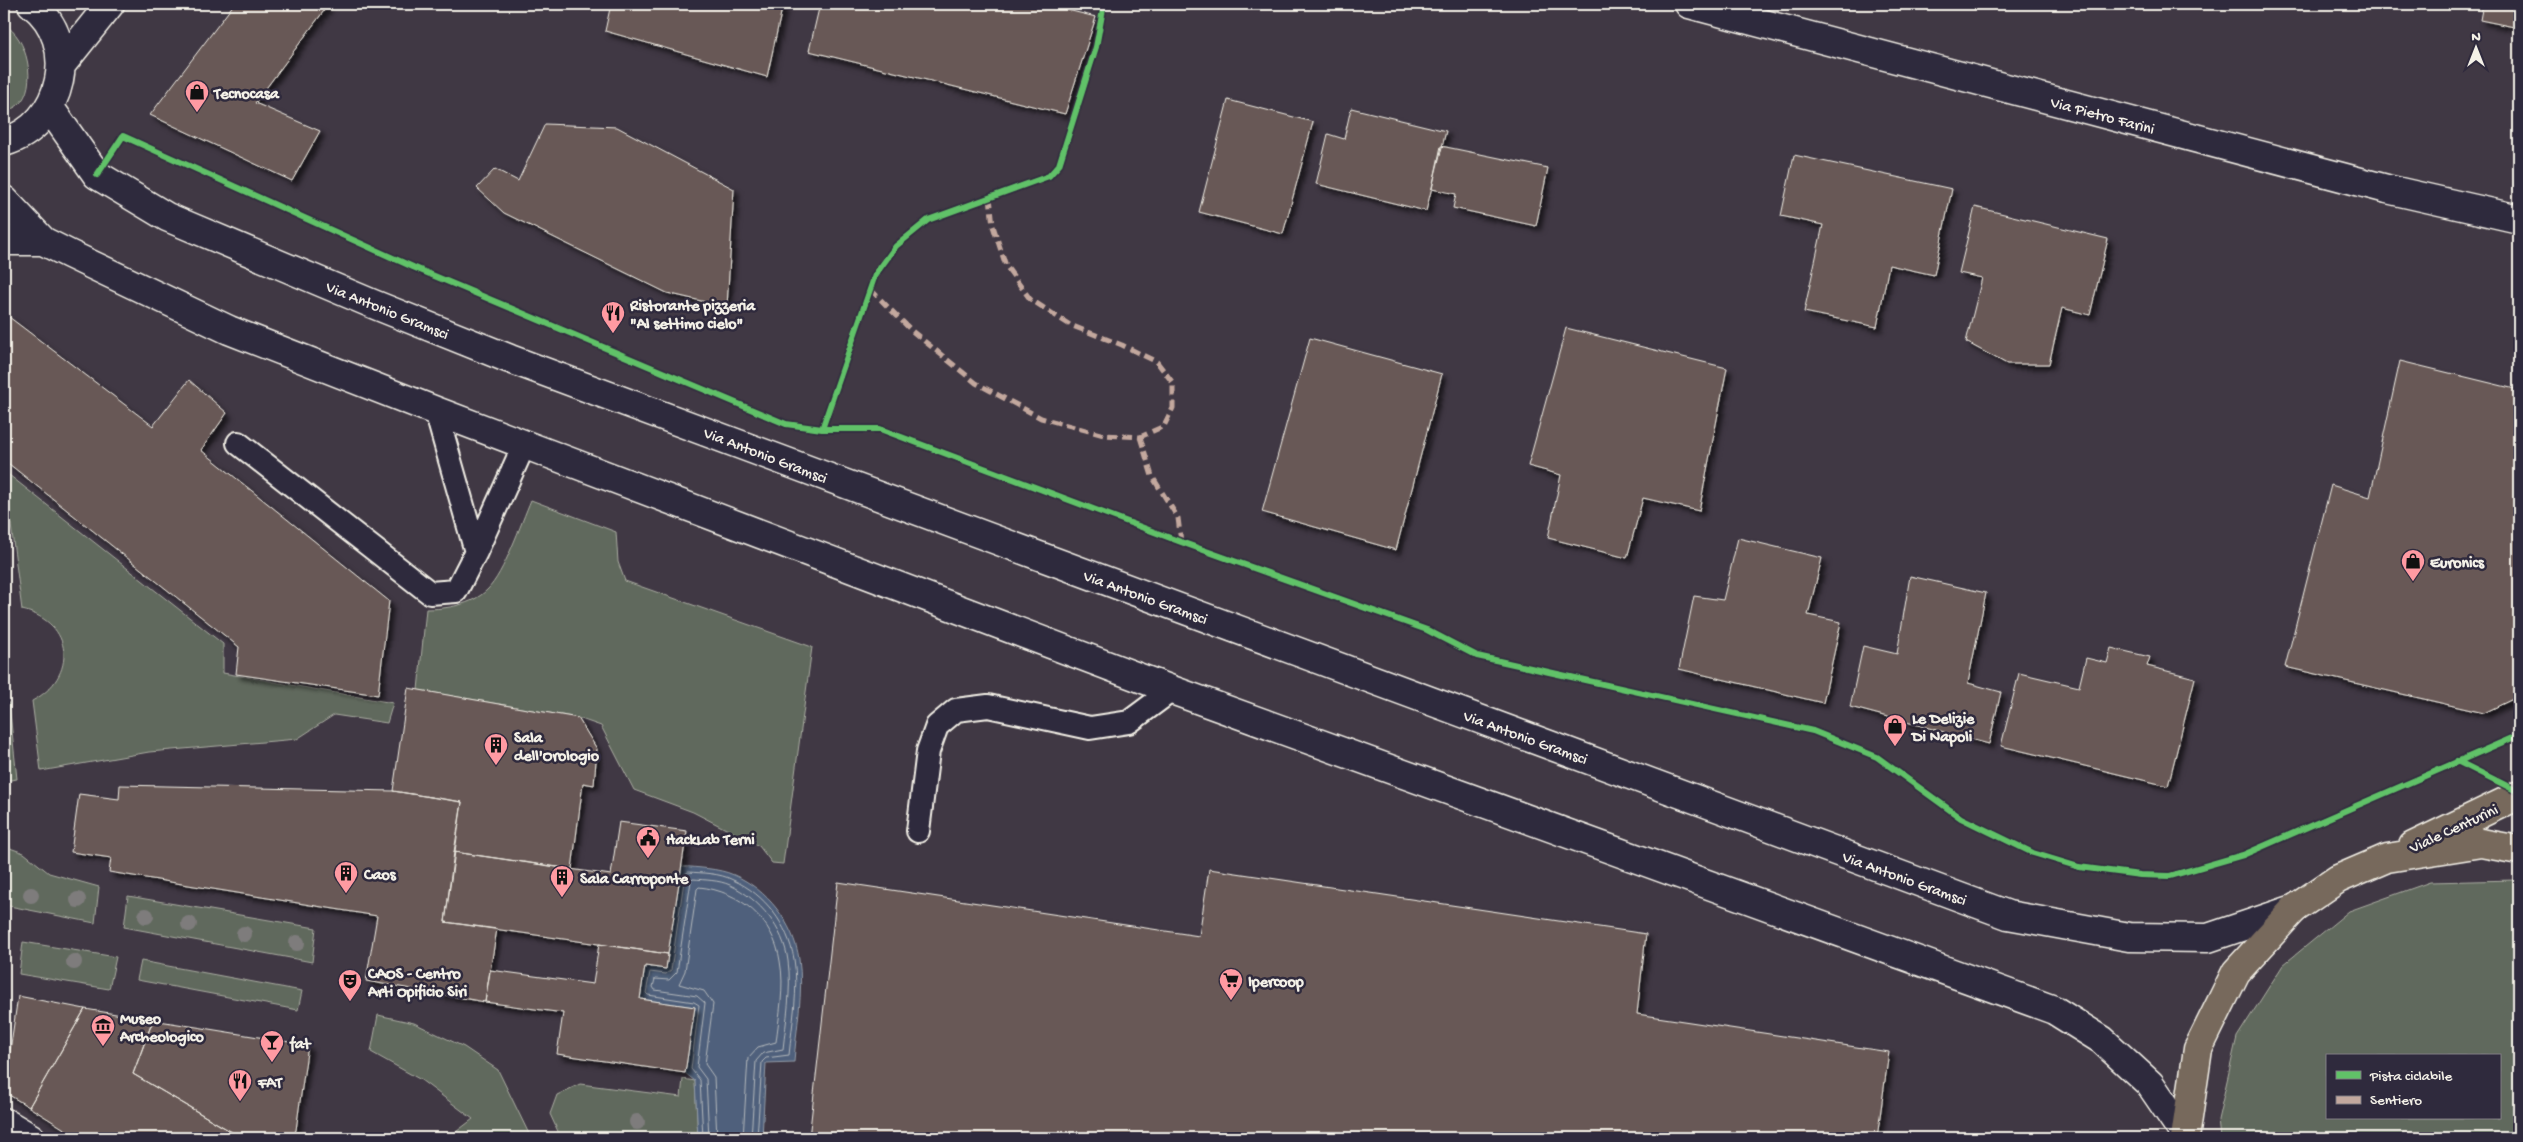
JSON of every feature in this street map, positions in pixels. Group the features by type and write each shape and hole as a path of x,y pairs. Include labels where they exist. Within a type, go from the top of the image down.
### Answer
{"main road":[{"name":"Viale Centurini","path":"2387,858 2519,795"},
{"path":"2185,1136 2198,1050 2227,989 2236,972 2294,908 2338,879 2387,858 2481,844 2519,850"}],"street":[{"path":"4,142 13,140 36,124 50,108 55,98 62,64 54,30 32,4"},
{"path":"62,64 110,4"},
{"name":"Via Pietro Farini","path":"1689,4 2387,189 2519,219"},
{"name":"Via Antonio Gramsci","path":"50,108 97,175 105,180 167,217 373,304 510,358 1025,551 2008,915 2129,937 2208,938 2294,908"},
{"path":"4,200 43,241 229,330 436,411 1172,690 2054,1010 2102,1040 2150,1084 2185,1136"},
{"path":"4,241 43,241"},
{"path":"4,1122 31,1138"}],"lane":[{"path":"436,411 476,552"},
{"path":"238,443 430,593 456,591 476,552 524,444"},
{"path":"918,831 928,751 937,726 956,710 988,706 1090,728 1128,722 1172,690"}],"green space":[{"path":"4,25 19,39 28,62 29,74 28,86 24,97 17,106 4,112"},
{"path":"4,471 223,644 223,673 393,703 387,723 334,715 297,739 149,752 41,771 32,701 47,691 57,678 63,665 64,651 60,638 52,626 39,616 22,610"},
{"path":"531,500 616,532 618,562 625,581 812,647 783,864 772,863 759,846 693,812 634,790 601,726 578,718 418,690 426,609 466,603 487,590 506,561"},
{"path":"4,703 9,703 17,779 4,781"},
{"path":"4,846 24,853 49,873 99,887 95,923 4,905"},
{"path":"2515,880 2519,882 2519,1138 2220,1138 2218,1120 2237,1037 2283,965 2349,911 2430,882"},
{"path":"128,896 316,928 312,962 124,927"},
{"path":"23,942 116,957 109,989 19,974"},
{"path":"141,961 302,991 298,1010 137,980"},
{"path":"378,1015 414,1023 464,1047 498,1070 531,1138 448,1138 473,1119 421,1080 371,1052"},
{"path":"683,1079 695,1081 698,1138 561,1138 550,1114 557,1095 580,1084 681,1097"}],"water":[{"path":"681,866 721,871 746,881 777,909 785,921 796,946 801,984 794,1062 766,1063 762,1138 698,1138 695,1081 685,1073 695,1007 640,999 645,966 666,969"}],"building":[{"path":"234,4 329,4 255,103 320,131 292,181 150,115"},
{"path":"611,4 783,4 767,77 605,31"},
{"path":"820,4 1043,4 1096,17 1065,114 809,51"},
{"path":"2483,4 2519,4 2519,28 2480,20"},
{"path":"1228,100 1313,122 1283,234 1199,212"},
{"path":"1351,108 1446,131 1426,211 1316,184 1328,134 1344,139"},
{"path":"545,124 617,127 734,189 727,307 667,293 504,213 477,188 495,169 518,181"},
{"path":"1441,146 1548,168 1536,226 1453,208 1456,194 1432,189"},
{"path":"1794,155 1952,189 1934,275 1889,265 1877,327 1804,312 1823,225 1781,216"},
{"path":"1975,207 2108,239 2090,315 2062,308 2049,364 2007,364 1966,342 1982,278 1959,273"},
{"path":"9,317 153,426 189,380 227,413 201,450 389,601 378,695 236,674 239,647 4,460 4,318"},
{"path":"1566,328 1727,368 1699,511 1643,498 1627,558 1548,538 1561,475 1528,466"},
{"path":"1310,338 1442,374 1396,550 1262,512"},
{"name":"Euronics","path":"2400,361 2519,390 2519,696 2484,713 2285,667 2331,485 2370,497"},
{"path":"1738,538 1822,558 1808,615 1841,622 1823,703 1679,669 1694,596 1723,600"},
{"path":"1910,576 1986,593 1968,683 2001,692 1989,744 1850,707 1863,646 1897,654"},
{"path":"2111,648 2150,657 2147,666 2195,678 2168,786 2001,746 2019,673 2079,687 2086,658 2107,663"},
{"name":"Sala dell'Orologio","path":"408,688 578,718 597,749 594,785 583,783 572,869 454,852 462,802 393,791"},
{"name":"Caos","path":"120,785 393,791 462,802 445,922 497,929 485,1002 366,981 377,916 109,872 111,858 71,852 79,794 119,799"},
{"name":"Sala Carroponte","path":"619,822 687,831 668,954 445,922 454,852 611,875"},
{"name":"Ipercoop","path":"1209,869 1646,934 1637,1014 1889,1052 1877,1138 809,1138 838,882 1199,936"},
{"path":"599,944 668,954 666,969 645,966 640,999 695,1007 685,1073 557,1054 563,1013 485,1002 490,970 593,984"},
{"path":"18,996 85,1009 29,1107 4,1092"},
{"name":"Museo Archeologico","path":"85,1009 153,1020 133,1074 242,1138 79,1138 29,1107"},
{"name":"FAT","path":"153,1020 308,1045 296,1130 292,1138 242,1138 133,1074"}],"marked path":[{"path":"870,289 912,331 976,383 1041,418 1104,435 1140,437 1164,426 1173,408 1173,383 1157,362 1122,345 1070,325 1030,299 1006,266 993,226 990,197"},
{"path":"1140,437 1152,476 1178,518 1181,542"}],"cycle path":[{"path":"822,429 875,275 896,246 928,220 1049,176 1059,165 1096,47 1104,4"},
{"path":"97,175 123,136 413,267 786,424 822,429 880,429 1181,542 1427,630 1477,656 1813,731 1877,757 1961,818 2033,853 2079,867 2140,875 2170,876 2243,855 2519,735"},
{"path":"2457,761 2519,792"}],"place":[{"name":"Tecnocasa","path":"197,113"},
{"name":"Ristorante pizzeria \"Al settimo cielo\"","path":"613,334"},
{"name":"Euronics","path":"2413,582"},
{"name":"Le Delizie Di Napoli","path":"1895,747"},
{"name":"Sala dell'Orologio","path":"496,766"},
{"name":"HackLab Terni","path":"648,859"},
{"name":"Caos","path":"346,894"},
{"name":"Sala Carroponte","path":"562,898"},
{"name":"Ipercoop","path":"1231,1001"},
{"name":"CAOS - Centro Arti Opificio Siri","path":"350,1002"},
{"name":"Museo Archeologico","path":"103,1047"},
{"name":"fat","path":"272,1063"},
{"name":"FAT","path":"240,1102"}]}
